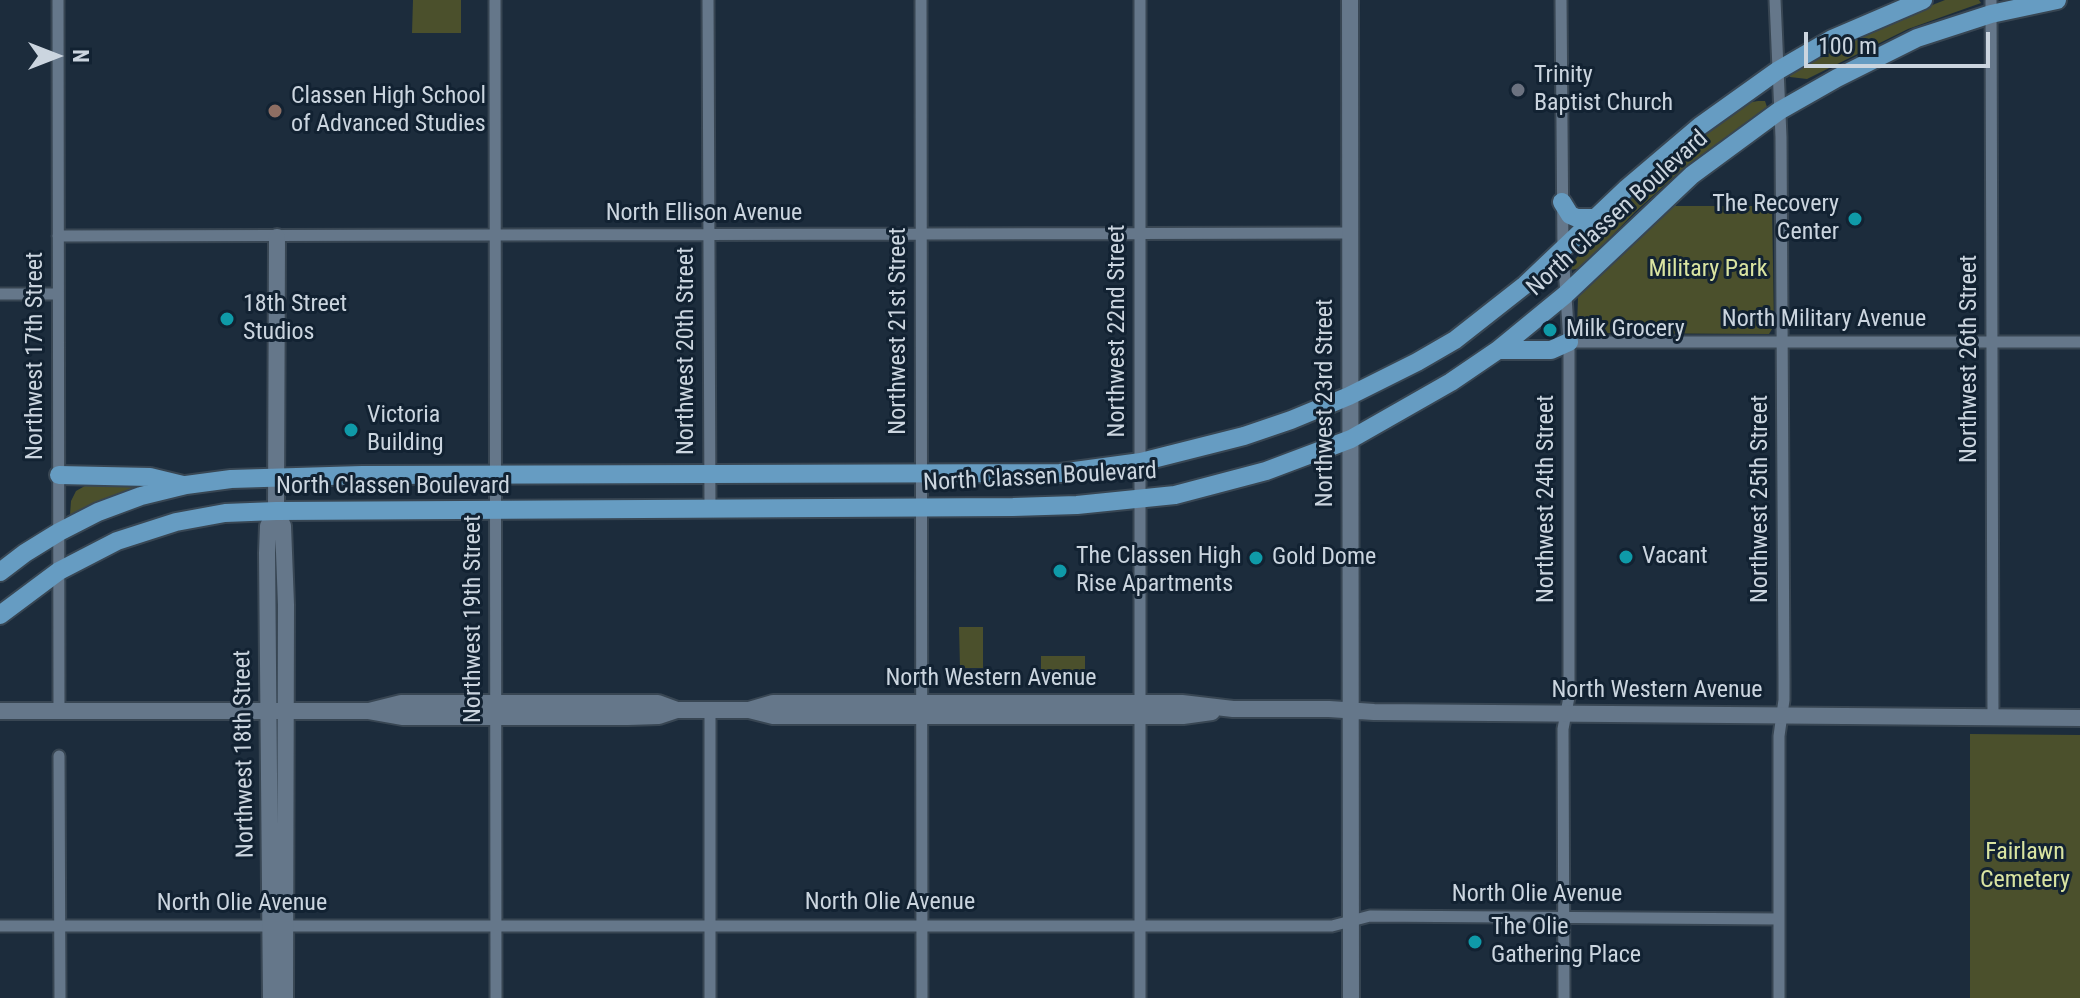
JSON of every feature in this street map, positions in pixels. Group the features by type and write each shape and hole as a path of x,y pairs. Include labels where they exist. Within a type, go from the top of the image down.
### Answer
{"main road":[{"name":"North Classen Boulevard","path":"0,572 59,532 98,512 141,496 186,485 231,479 496,474 1060,473 1141,462 1244,436 1349,396 1455,340 1525,285 1634,181 1698,127 1777,71 1832,39 1923,0"},
{"name":"North Classen Boulevard","path":"0,615 59,571 117,541 176,522 225,513 1065,505 1210,487 1266,471 1351,439 1447,385 1498,350 1565,295 1692,175 1779,111 1917,38 1991,7 2057,0"},
{"path":"1562,202 1574,217 1596,218"},
{"path":"1498,350 1551,350 1569,342"},
{"path":"59,475 150,477 186,485"}],"street":[{"name":"Northwest 17th Street","path":"58,0 59,711"},
{"name":"Northwest 19th Street","path":"495,0 496,998"},
{"name":"Northwest 20th Street","path":"708,0 710,509"},
{"name":"Northwest 21st Street","path":"921,0 922,998"},
{"name":"Northwest 22nd Street","path":"1140,0 1140,998"},
{"name":"Northwest 23rd Street","path":"1350,0 1351,998"},
{"name":"Northwest 24th Street","path":"1561,0 1563,251 1569,342 1569,697 1563,729 1564,998"},
{"name":"Northwest 25th Street","path":"1775,0 1782,342 1784,700 1779,736 1779,998"},
{"name":"Northwest 26th Street","path":"1991,7 1993,717"},
{"name":"North Ellison Avenue","path":"58,236 1350,233"},
{"name":"Northwest 18th Street","path":"277,237 277,476 276,511 268,526 267,628 277,711"},
{"path":"0,294 58,294"},
{"name":"North Military Avenue","path":"1569,342 2080,342"},
{"name":"Northwest 18th Street","path":"276,511 283,526 286,628 277,711 278,926 285,998"},
{"path":"267,628 286,628"},
{"name":"North Western Avenue","path":"0,711 369,711 403,717 496,710 659,716 677,710 749,710 773,716 922,710 1140,710 1182,703 1233,709 1565,715 2080,718"},
{"path":"710,710 710,998"},
{"path":"59,756 60,998"},
{"name":"North Olie Avenue","path":"0,926 1332,926 1370,916 1779,919"},
{"name":"Northwest 18th Street","path":"271,998 278,926"}],"green space":[{"path":"413,0 461,0 461,33 412,33"},
{"path":"1945,0 1979,0 1981,3 1908,29 1807,79 1790,77 1789,74 1864,32"},
{"path":"1765,101 1767,107 1684,168 1635,212 1581,268 1571,270 1568,267 1653,175 1746,103"},
{"name":"Military Park","path":"1673,203 1676,206 1772,206 1774,326 1769,334 1584,333 1577,328 1578,297"},
{"path":"90,483 145,484 70,515 71,501 76,491"},
{"path":"959,627 983,627 983,668 960,668"},
{"path":"1041,656 1085,656 1085,681 1041,682"},
{"name":"Fairlawn Cemetery","path":"1970,734 2080,735 2080,998 1970,998"}],"place":[{"name":"Trinity Baptist Church","path":"1518,90"},
{"name":"Classen High School of Advanced Studies","path":"275,111"},
{"name":"The Recovery Center","path":"1855,219"},
{"name":"18th Street Studios","path":"227,319"},
{"name":"Milk Grocery","path":"1550,330"},
{"name":"Victoria Building","path":"351,430"},
{"name":"Vacant","path":"1626,557"},
{"name":"Gold Dome","path":"1256,558"},
{"name":"The Classen High Rise Apartments","path":"1060,571"},
{"name":"The Olie Gathering Place","path":"1475,942"}]}
